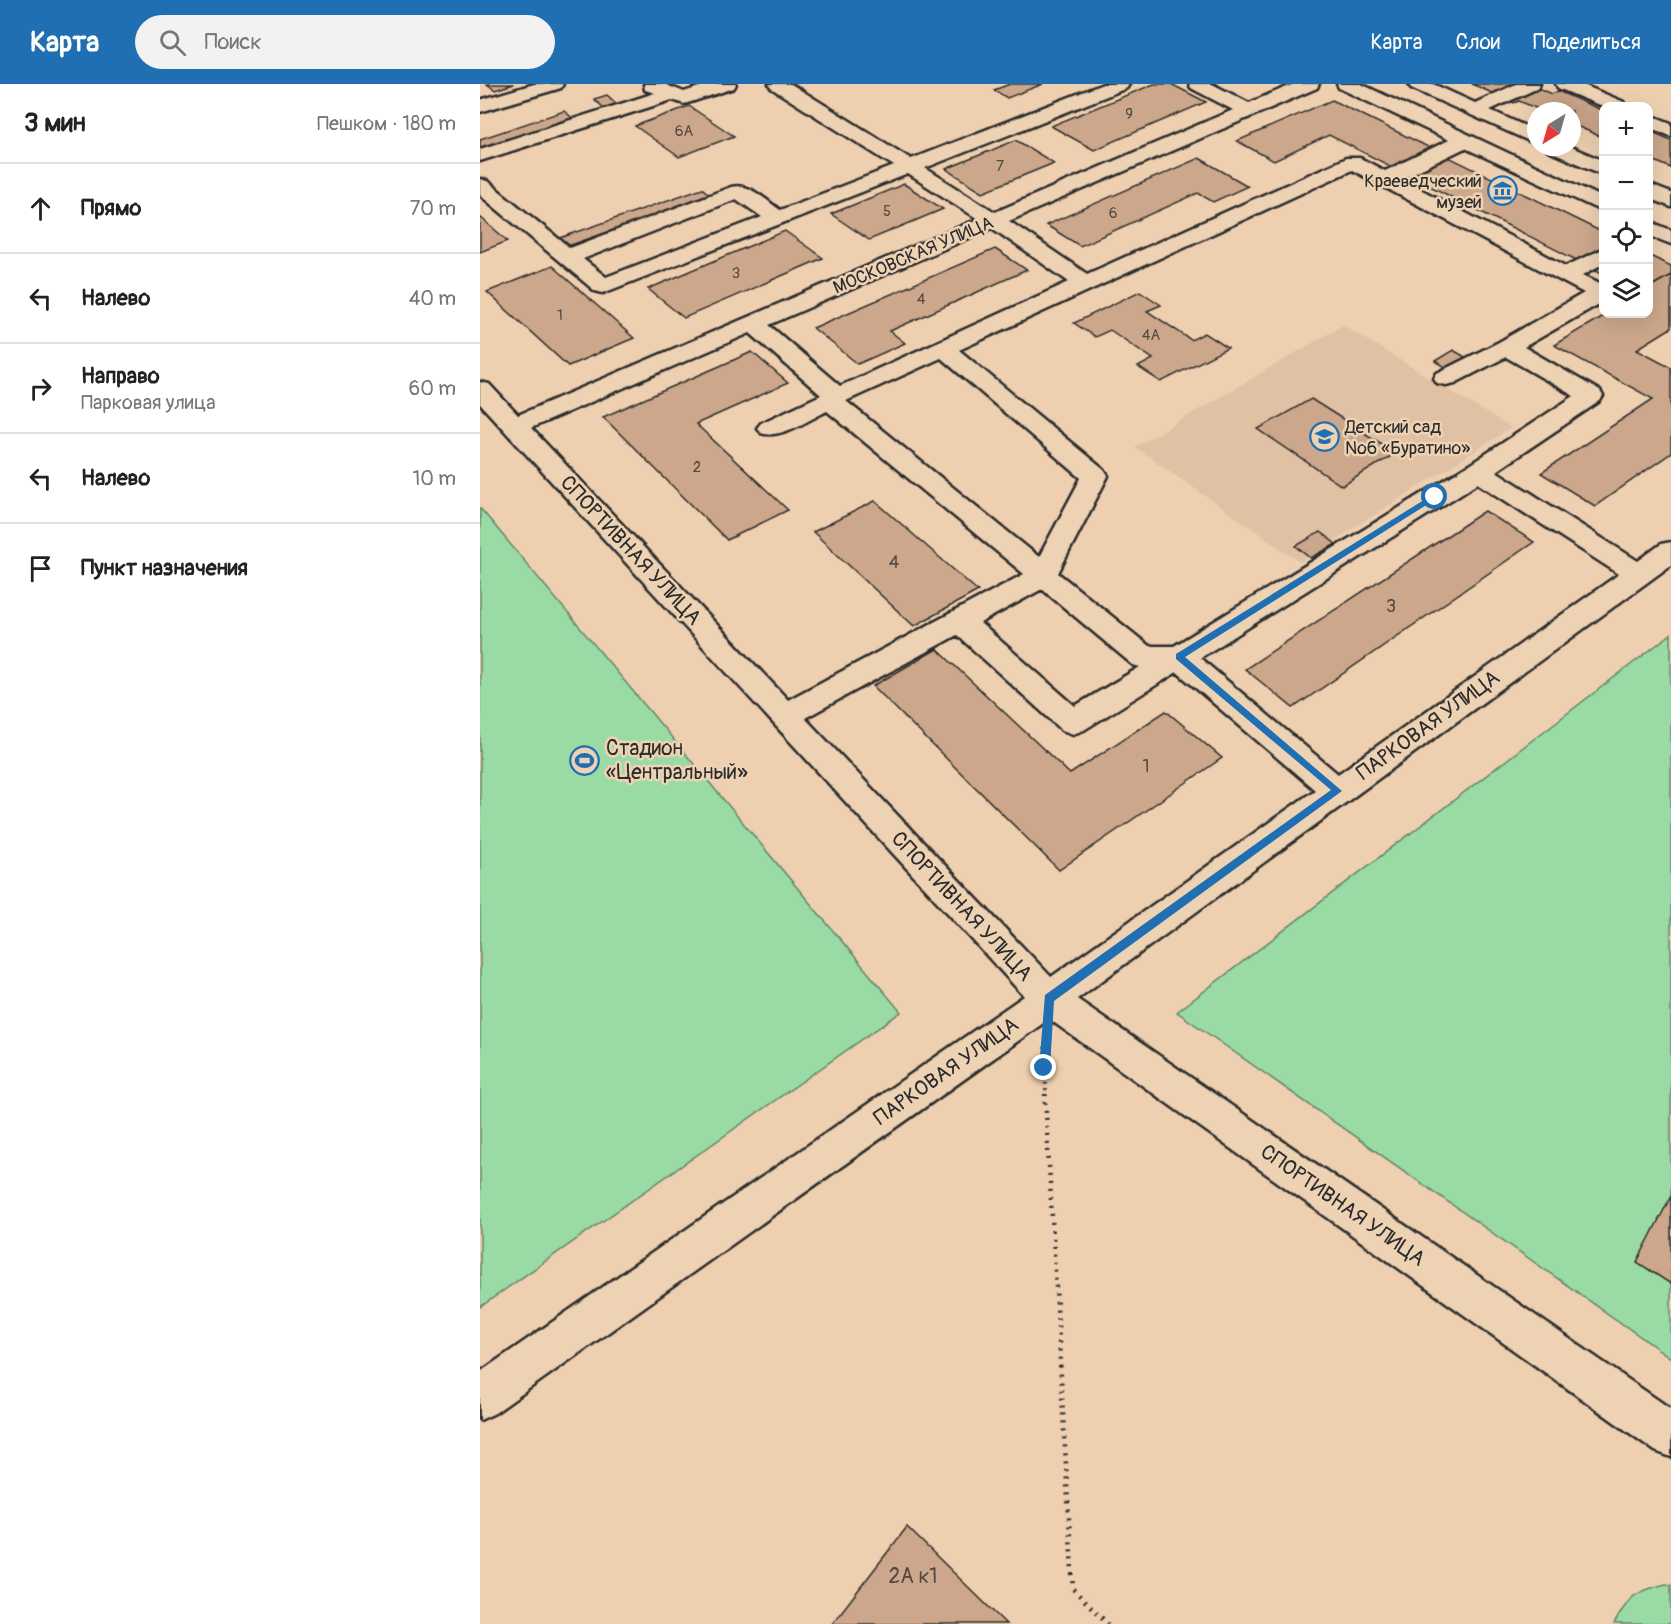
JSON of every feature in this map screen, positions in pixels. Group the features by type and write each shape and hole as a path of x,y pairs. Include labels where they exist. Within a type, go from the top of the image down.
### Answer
{"street":[{"path":"480,106 554,84"},
{"path":"646,84 684,98 727,84"},
{"path":"778,84 994,220 1085,284"},
{"path":"480,185 603,286 1120,84"},
{"path":"1198,84 1249,111"},
{"name":"МОСКОВСКАЯ УЛИЦА","path":"515,426 1311,84"},
{"path":"1346,84 1599,204"},
{"path":"1418,84 1527,134"},
{"path":"1475,110 1531,84"},
{"path":"1565,84 1608,102"},
{"path":"480,155 672,94"},
{"path":"1653,122 1671,130"},
{"path":"1385,179 1465,140"},
{"path":"1575,156 1599,167"},
{"path":"770,428 1353,162 1600,293 1446,378"},
{"path":"567,258 738,191 778,218"},
{"path":"1653,192 1671,201"},
{"path":"1653,230 1671,238"},
{"path":"1566,275 1599,257"},
{"path":"753,324 833,398 1043,576 1143,657 1179,657 1337,791"},
{"path":"960,621 1073,722 1478,471 1591,396 1507,346"},
{"path":"785,715 1043,576 1095,476 944,348"},
{"name":"СПОРТИВНАЯ УЛИЦА","path":"480,389 1048,999 1671,1435"},
{"path":"1478,471 1639,574"},
{"name":"ПАРКОВАЯ УЛИЦА","path":"480,1398 1048,999 1671,551"}],"path":[{"path":"1048,999 1044,1068 1073,1589 1108,1624"}],"shaded area":[{"name":"Детский сад №6 «Буратино»","path":"1343,325 1511,428 1300,562 1135,447"}],"green space":[{"name":"Стадион «Центральный»","path":"480,508 901,1012 480,1307"},
{"path":"1671,634 1671,1358 1177,1012"},
{"path":"1666,1584 1671,1585 1671,1624 1614,1624 1634,1596"}],"building":[{"path":"487,84 514,84 495,90"},
{"path":"1010,84 1043,84 1007,98 994,90"},
{"path":"1154,84 1171,84 1206,102 1094,150 1051,126"},
{"path":"1472,84 1530,84 1552,94 1558,91 1599,109 1599,136 1581,128 1581,102 1527,102 1527,104 1519,101 1514,103"},
{"path":"607,95 619,106 606,110 594,99"},
{"path":"1332,100 1599,231 1599,271 1329,135 1274,161 1237,141"},
{"path":"689,106 734,136 679,157 635,126"},
{"path":"564,111 575,120 480,152 480,139"},
{"path":"1653,132 1671,140 1671,168 1653,160"},
{"path":"1016,140 1054,163 983,192 946,169"},
{"path":"1199,158 1248,186 1213,202 1198,193 1080,246 1046,225"},
{"path":"904,184 943,209 869,240 831,214"},
{"path":"702,188 711,196 565,247 557,239"},
{"path":"480,217 508,241 480,252"},
{"path":"785,231 823,258 684,318 648,289"},
{"path":"995,249 1027,270 890,331 905,343 858,364 813,328"},
{"path":"1653,257 1671,266 1671,275 1653,285"},
{"path":"552,266 634,338 568,366 487,292"},
{"path":"1671,275 1671,328 1637,349 1671,367 1671,453 1595,506 1541,473 1653,399 1554,345 1599,318 1653,318 1653,285"},
{"path":"1140,291 1161,305 1147,311 1191,340 1205,333 1228,348 1161,382 1138,367 1153,359 1110,330 1095,337 1074,323"},
{"path":"1453,350 1467,358 1449,369 1435,361"},
{"path":"752,352 788,383 696,424 788,510 727,540 603,417"},
{"path":"1311,399 1396,453 1342,486 1258,429"},
{"path":"875,501 978,591 914,626 813,532"},
{"path":"1485,511 1534,542 1293,708 1245,669"},
{"path":"1320,532 1336,544 1311,558 1296,546"},
{"path":"937,649 1070,774 1166,711 1222,758 1059,870 873,686"},
{"path":"1671,1196 1671,1284 1637,1262"},
{"path":"907,1527 1006,1624 832,1624"}],"place":[{"name":"Краеведческий музей","path":"1503,191"},
{"name":"Детский сад №6 «Буратино»","path":"1324,437"},
{"name":"Стадион «Центральный»","path":"585,760"}],"route":[{"path":"1044,1068 1048,999 1337,791 1179,657 1435,497"}]}
